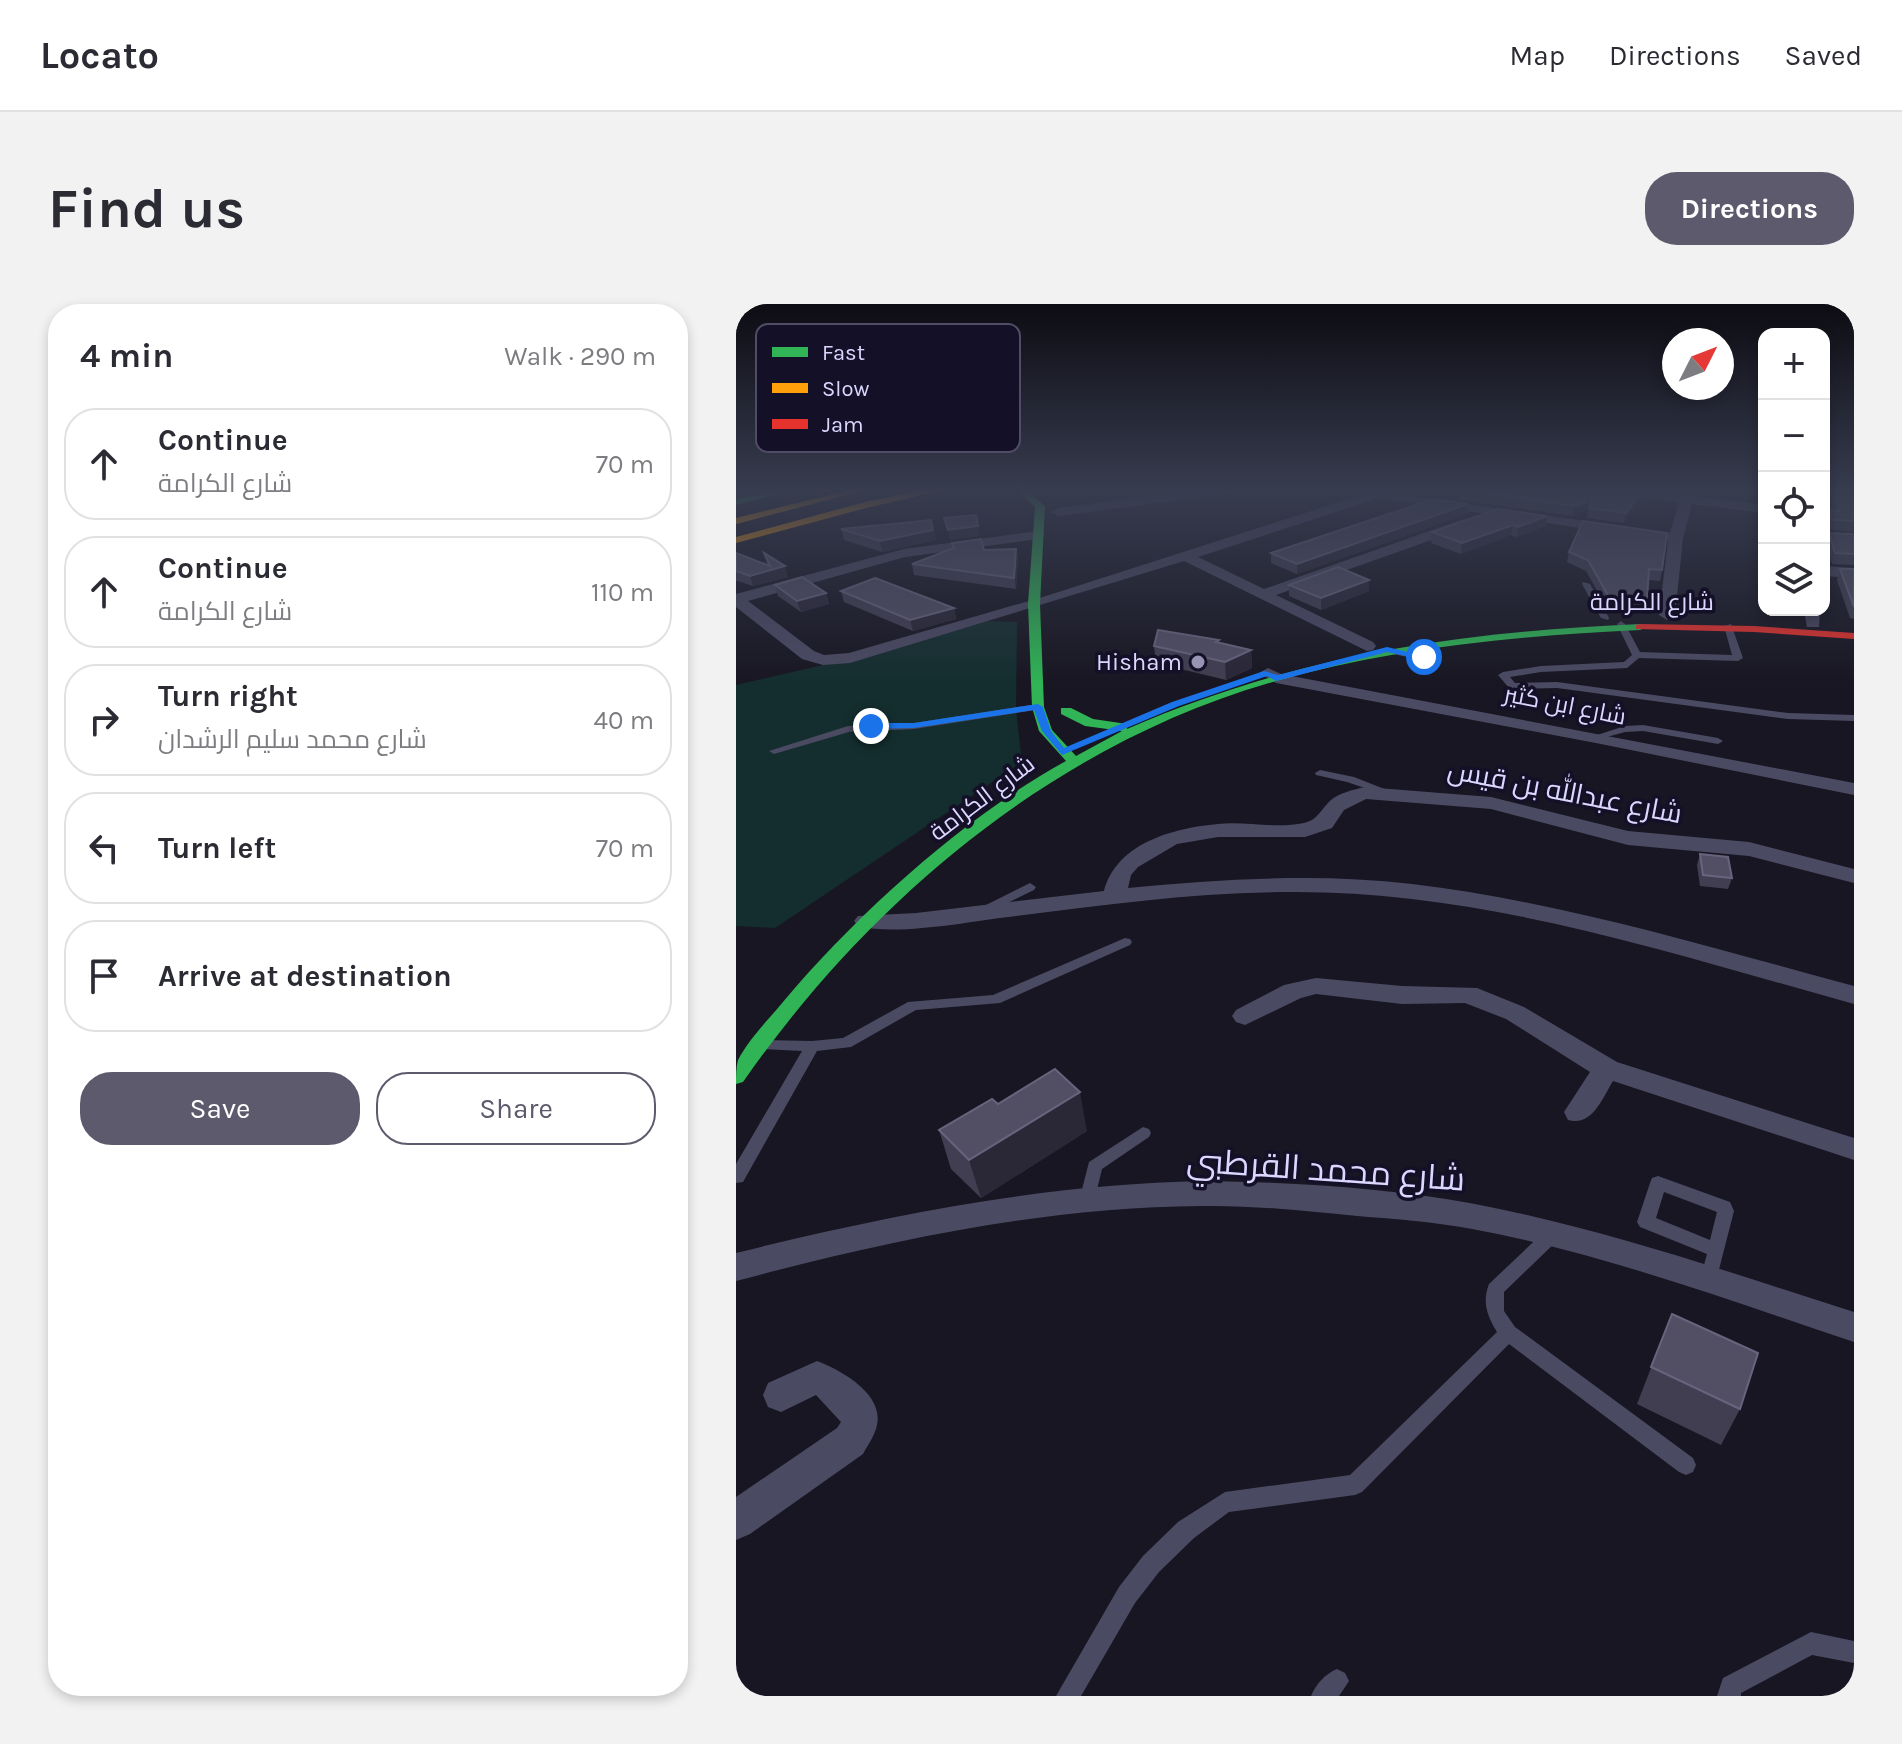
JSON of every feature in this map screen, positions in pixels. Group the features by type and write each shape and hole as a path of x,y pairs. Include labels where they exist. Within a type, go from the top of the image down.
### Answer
{"main road":[{"path":"1039,554 1043,602 1054,646"},
{"path":"1050,554 1043,602 1038,707 1046,731 1068,757"},
{"name":"شارع الكرامة","path":"934,839 1034,771 1089,747 1272,676 1387,649 1667,615 1813,617 1854,628"},
{"name":"شارع الكرامة","path":"1089,747 1122,727 1188,700 1367,646 1472,629 1613,621 1854,636"},
{"path":"1060,689 1066,711 1089,747"},
{"path":"1066,711 1090,723 1122,727"},
{"path":"1034,771 1046,731"},
{"name":"شارع الكرامة","path":"736,1077 757,1044 860,910 1019,797 1068,757"}],"street":[{"path":"736,599 900,554"},
{"path":"736,599 808,655 823,660 850,658 1043,602 1191,554"},
{"path":"1264,594 1377,554"},
{"path":"1667,615 1674,554"},
{"path":"1185,556 1367,646"},
{"path":"1830,571 1854,573"},
{"name":"شارع ابن كثير","path":"1272,676 1854,789"},
{"name":"شارع عبدالله بن قيس","path":"1114,898 1120,874 1130,862 1170,839 1218,830 1305,830 1324,823 1348,798 1365,793 1491,803 1628,838 1749,849 1854,876"},
{"path":"860,910 972,915 1114,898 1287,884 1417,891 1581,923 1854,995"},
{"path":"1245,1016 1293,991 1316,986 1402,995 1468,994 1515,1013 1607,1069 1854,1149"},
{"path":"1578,1112 1607,1069"},
{"name":"شارع محمد القرطبي","path":"736,1267 901,1228 1087,1201 1184,1194 1259,1195 1470,1216 1713,1265 1854,1327"},
{"path":"736,1520 850,1441 859,1426 860,1413 828,1381 817,1377 781,1395"}],"lane":[{"path":"1586,584 1637,655"},
{"path":"1728,626 1738,658 1637,655 1627,665 1541,669 1503,675 1512,686 1557,685 1788,716 1854,718"},
{"path":"1387,649 1424,657"},
{"path":"774,751 848,729 914,726 1038,707"},
{"path":"1596,737 1625,729 1643,728 1718,741"},
{"path":"1320,773 1350,779 1392,794"},
{"path":"972,915 1030,887"},
{"path":"757,1044 812,1046 846,1043 913,1005 995,1000 1125,942"},
{"path":"737,1177 812,1046"},
{"path":"1087,1201 1095,1166 1143,1133"},
{"path":"1658,1183 1724,1207 1726,1211 1713,1265 1646,1222 1658,1183"},
{"path":"1553,1234 1495,1289 1495,1313 1508,1333 1686,1465"},
{"path":"1068,1696 1127,1595 1151,1564 1186,1530 1225,1502 1355,1485 1508,1333"},
{"path":"1729,1696 1731,1686 1811,1643 1854,1652"}],"green space":[{"path":"989,621 1017,622 1016,710 1022,762 775,928 736,926 736,685 871,654"}],"building":[{"path":"736,554 770,566 766,554 785,566 750,576 736,571"},
{"path":"938,554 1016,554 1014,578 912,564"},
{"path":"1273,554 1326,554 1297,564"},
{"path":"1574,554 1664,554 1662,570 1649,569 1647,599 1610,599 1588,560"},
{"path":"1338,567 1369,580 1321,598 1289,585"},
{"path":"1840,569 1854,569 1854,607"},
{"path":"802,577 826,593 797,601 775,585"},
{"path":"875,578 954,608 910,620 841,591"},
{"path":"1158,630 1219,640 1216,642 1251,650 1225,662 1154,646"},
{"path":"1700,854 1728,857 1732,878 1703,875"},
{"path":"1055,1069 1080,1092 969,1160 939,1130 992,1099 998,1104"},
{"path":"1672,1314 1758,1353 1740,1409 1651,1367"}],"traffic: fast":[{"path":"1037,554 1034,604 1038,707 1046,731 1062,752 1074,761"},
{"path":"736,1077 798,996 893,899 1018,797 1120,737 1190,706 1263,681 1336,662 1411,647 1487,637 1640,627"},
{"path":"1066,711 1090,723 1122,727"}],"traffic: jam":[{"path":"1640,627 1754,629 1854,636"}],"place":[{"name":"Hisham","path":"1198,662"}],"route":[{"path":"871,726 914,726 1038,707 1046,731 1062,752 1176,704 1268,673 1276,678 1387,649 1424,657"}]}
